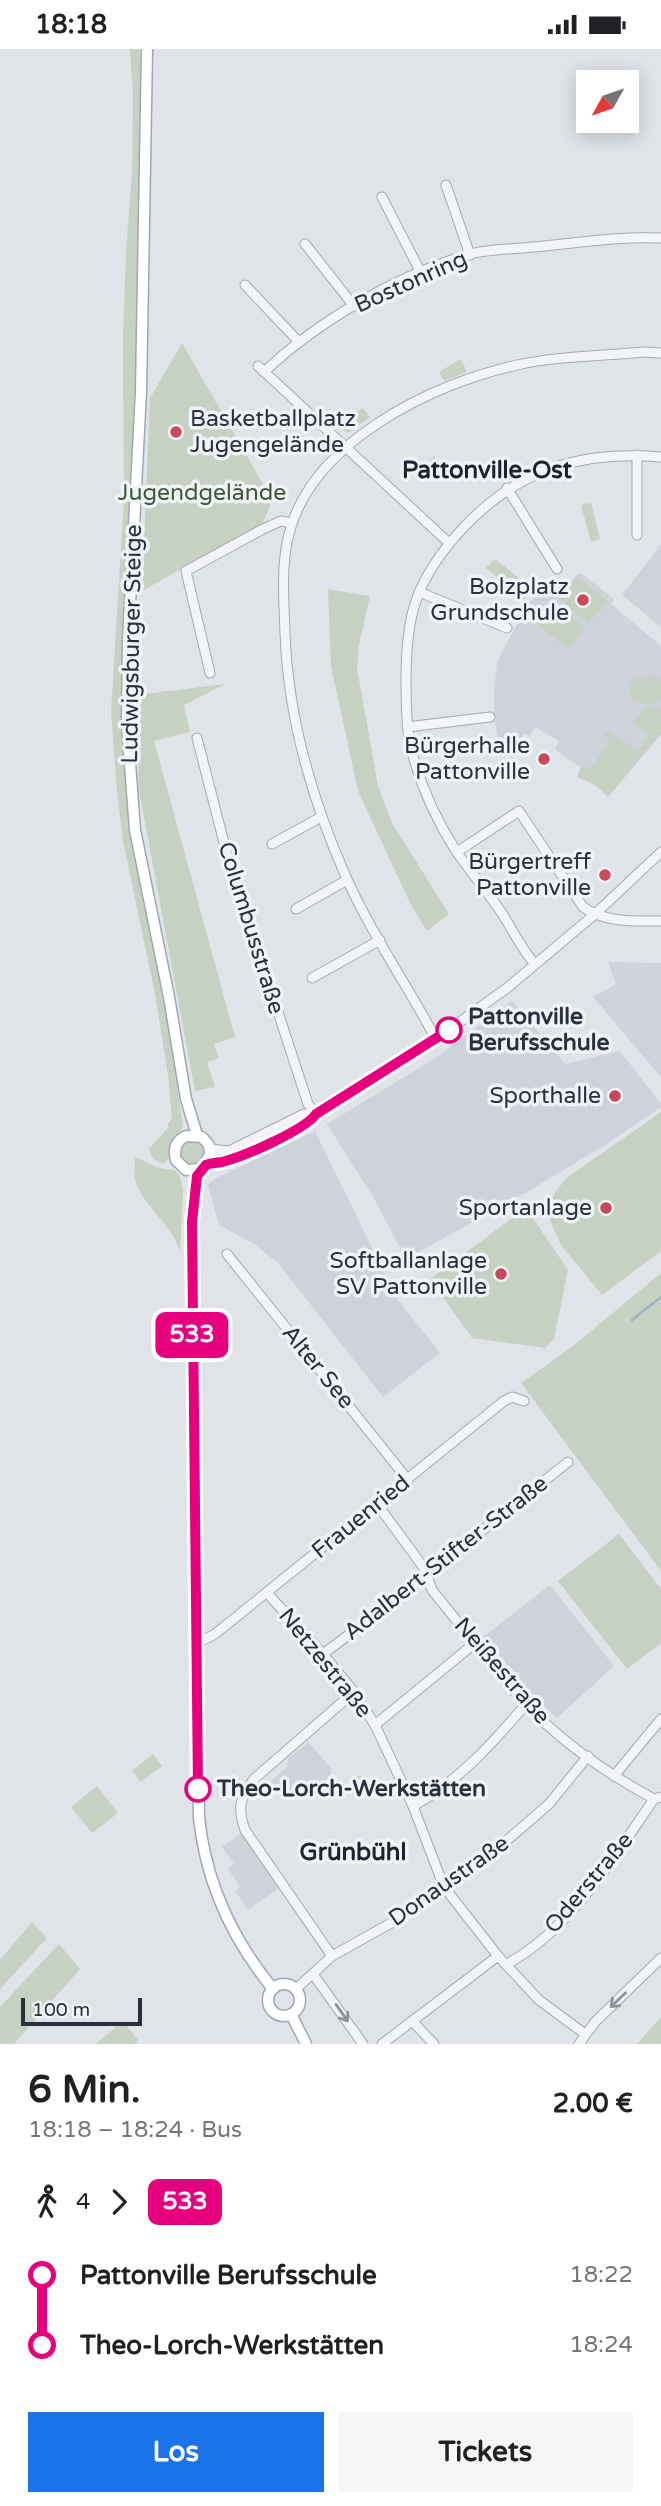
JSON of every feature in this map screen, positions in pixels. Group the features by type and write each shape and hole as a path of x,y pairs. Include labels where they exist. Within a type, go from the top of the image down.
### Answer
{"main road":[{"name":"Ludwigsburger Steige","path":"147,49 141,392 128,641 127,724 135,830 169,997 186,1099"},
{"path":"186,1099 197,1135"},
{"path":"186,1099 185,1128 177,1143 175,1155 186,1170 192,1222"},
{"path":"181,1138 197,1135 206,1140 211,1155 197,1176 192,1222 199,1818 214,1888 228,1922 247,1956 273,1989"},
{"path":"186,1170 203,1167"},
{"path":"282,1984 296,1989 300,2003 291,2014 281,2015 272,2009 269,2001 273,1989 282,1984"},
{"path":"291,2014 306,2044"}],"street":[{"path":"446,185 470,254"},
{"path":"382,197 421,273"},
{"name":"Bostonring","path":"346,448 261,369 298,341 354,306 421,273 470,254 611,239 661,238"},
{"path":"305,244 354,306"},
{"path":"245,285 298,341"},
{"path":"436,1039 347,880 321,817 310,781 296,720 286,649 284,560 292,523 302,500 346,448 388,417 427,395 486,372 542,361 643,352 661,353"},
{"path":"346,448 449,543"},
{"path":"535,964 457,852 428,798 416,766 407,727 406,662 412,619 419,593 449,543 507,488 569,463 620,455 661,457"},
{"path":"637,455 637,535"},
{"path":"507,488 557,569"},
{"path":"210,673 186,571 262,529 281,521 292,523"},
{"path":"419,593 507,628"},
{"path":"407,727 490,717"},
{"name":"Columbusstraße","path":"197,738 248,925 308,1104 316,1114"},
{"path":"457,852 519,811 583,907 594,915 632,921 661,921"},
{"path":"272,844 321,817"},
{"path":"203,1167 250,1152 309,1122 316,1114 436,1039 481,1008 594,915 661,852"},
{"path":"296,909 347,880"},
{"path":"312,978 380,940"},
{"path":"210,1149 229,1151 304,1114 316,1114"},
{"name":"Alter See","path":"227,1254 408,1480"},
{"name":"Frauenried","path":"198,1643 215,1634 267,1593 504,1401 512,1397 524,1401"},
{"name":"Adalbert-Stifter-Straße","path":"323,1654 568,1462"},
{"name":"Neißestraße","path":"377,1504 424,1567 432,1590 526,1704 556,1732 614,1776 658,1798"},
{"name":"Netzestraße","path":"267,1593 354,1692 374,1725 413,1806 444,1887 498,1955"},
{"path":"374,1725 475,1643"},
{"path":"332,1956 245,1830 240,1814 246,1790 254,1779 354,1692"},
{"path":"413,1806 428,1798 461,1772 526,1704"},
{"path":"614,1776 661,1719"},
{"name":"Donaustraße","path":"296,1989 332,1956 393,1922 483,1861 549,1804 588,1756"},
{"name":"Oderstraße","path":"507,1964 538,1943 580,1901 607,1869 658,1798"},
{"path":"382,2044 498,1955 539,2000 585,2034"},
{"path":"579,2044 585,2034 661,1958"},
{"path":"313,1973 363,2044"},
{"path":"413,2022 434,2044"}],"shaded area":[{"path":"661,545 661,627 622,595"},
{"path":"578,573 614,599 611,604 661,646 661,726 614,783 579,766 555,750 559,741 535,727 529,736 524,734 511,758 500,753 494,714 498,660 528,603 545,590 559,596"},
{"path":"608,962 661,963 661,1077 593,997 616,984"},
{"path":"512,1001 565,1064 620,1051 661,1107 527,1192 406,1259 372,1195 327,1124 437,1057"},
{"path":"315,1131 397,1299 440,1353 383,1397 278,1263 254,1244 219,1225 208,1185 215,1179"},
{"path":"550,1585 614,1666 557,1718 530,1693 483,1637"},
{"path":"308,1742 331,1768 326,1797 270,1787 269,1783 287,1767 288,1759"},
{"path":"241,1833 280,1887 248,1910 235,1891 240,1886 228,1869 234,1864 222,1847"}],"green space":[{"path":"130,49 139,49 144,89 143,219 123,726 183,1126 174,1141 171,1156 163,1164 153,1159 149,1149 169,1127 167,1125 172,1118 168,1075 155,994 123,841 111,712 124,499 123,339 132,172 133,95"},
{"name":"Jugendgelände","path":"182,343 272,500 263,523 142,591 150,398"},
{"path":"461,359 467,372 444,381 439,372"},
{"path":"363,408 370,417 348,433 341,428 353,413"},
{"path":"434,456 445,476 442,480 429,468 428,463"},
{"path":"591,503 600,539 591,542 581,505"},
{"path":"495,559 533,589 523,600 486,568"},
{"name":"Bolzplatz Grundschule","path":"578,576 608,602 588,624 558,598"},
{"path":"328,589 370,596 359,645 357,668 378,786 392,823 449,914 427,931 411,905 358,791 331,666"},
{"path":"555,604 585,628 569,649 538,625"},
{"path":"651,675 661,680 661,699 649,705 661,709 661,734 608,797 595,785 577,777 582,765 589,770 610,741 604,736 608,731 638,751 649,735 633,723 648,705 633,701 628,690 634,679"},
{"path":"225,684 184,705 190,732 154,741 235,1037 214,1044 219,1058 207,1062 215,1087 195,1091 139,790 136,695"},
{"name":"Sportanlage","path":"661,1112 661,1251 602,1295 561,1245 550,1220 553,1196 565,1179"},
{"path":"192,1140 201,1144 205,1153 201,1162 192,1166 183,1162 179,1153 183,1144"},
{"path":"135,1157 159,1168 175,1170 180,1176 183,1189 180,1251 170,1232 138,1189 135,1180"},
{"name":"Softballanlage SV Pattonville","path":"526,1208 568,1270 554,1339 545,1348 472,1338 430,1279"},
{"path":"661,1273 661,1571 521,1383 573,1346"},
{"path":"619,1534 661,1589 661,1643 627,1669 558,1581"},
{"path":"153,1754 162,1766 141,1782 132,1771"},
{"path":"353,1776 367,1776 372,1788 350,1787"},
{"path":"97,1786 118,1813 92,1833 71,1807"},
{"path":"32,1922 47,1938 0,1989 0,1960"},
{"path":"59,1944 80,1969 14,2044 0,2044 0,2007"},
{"path":"661,2017 661,2044 637,2044"},
{"path":"123,2021 138,2040 134,2044 96,2044"}],"waterway":[{"path":"632,1320 661,1297"}],"bus line":[{"name":"533","path":"198,1789 192,1340 192,1222 197,1176 206,1165 250,1152 309,1122 316,1114 449,1030"}],"place":[{"name":"Basketballplatz Jugengelände","path":"176,432"},
{"name":"Bolzplatz Grundschule","path":"583,600"},
{"name":"Bürgerhalle Pattonville","path":"544,759"},
{"name":"Bürgertreff Pattonville","path":"605,875"},
{"name":"Pattonville Berufsschule","path":"449,1030"},
{"name":"Sporthalle","path":"615,1096"},
{"name":"Sportanlage","path":"606,1208"},
{"name":"Softballanlage SV Pattonville","path":"501,1274"},
{"name":"Theo-Lorch-Werkstätten","path":"198,1789"}],"district":[{"name":"Pattonville-Ost","path":"487,470"},
{"name":"Grünbühl","path":"353,1852"}]}
